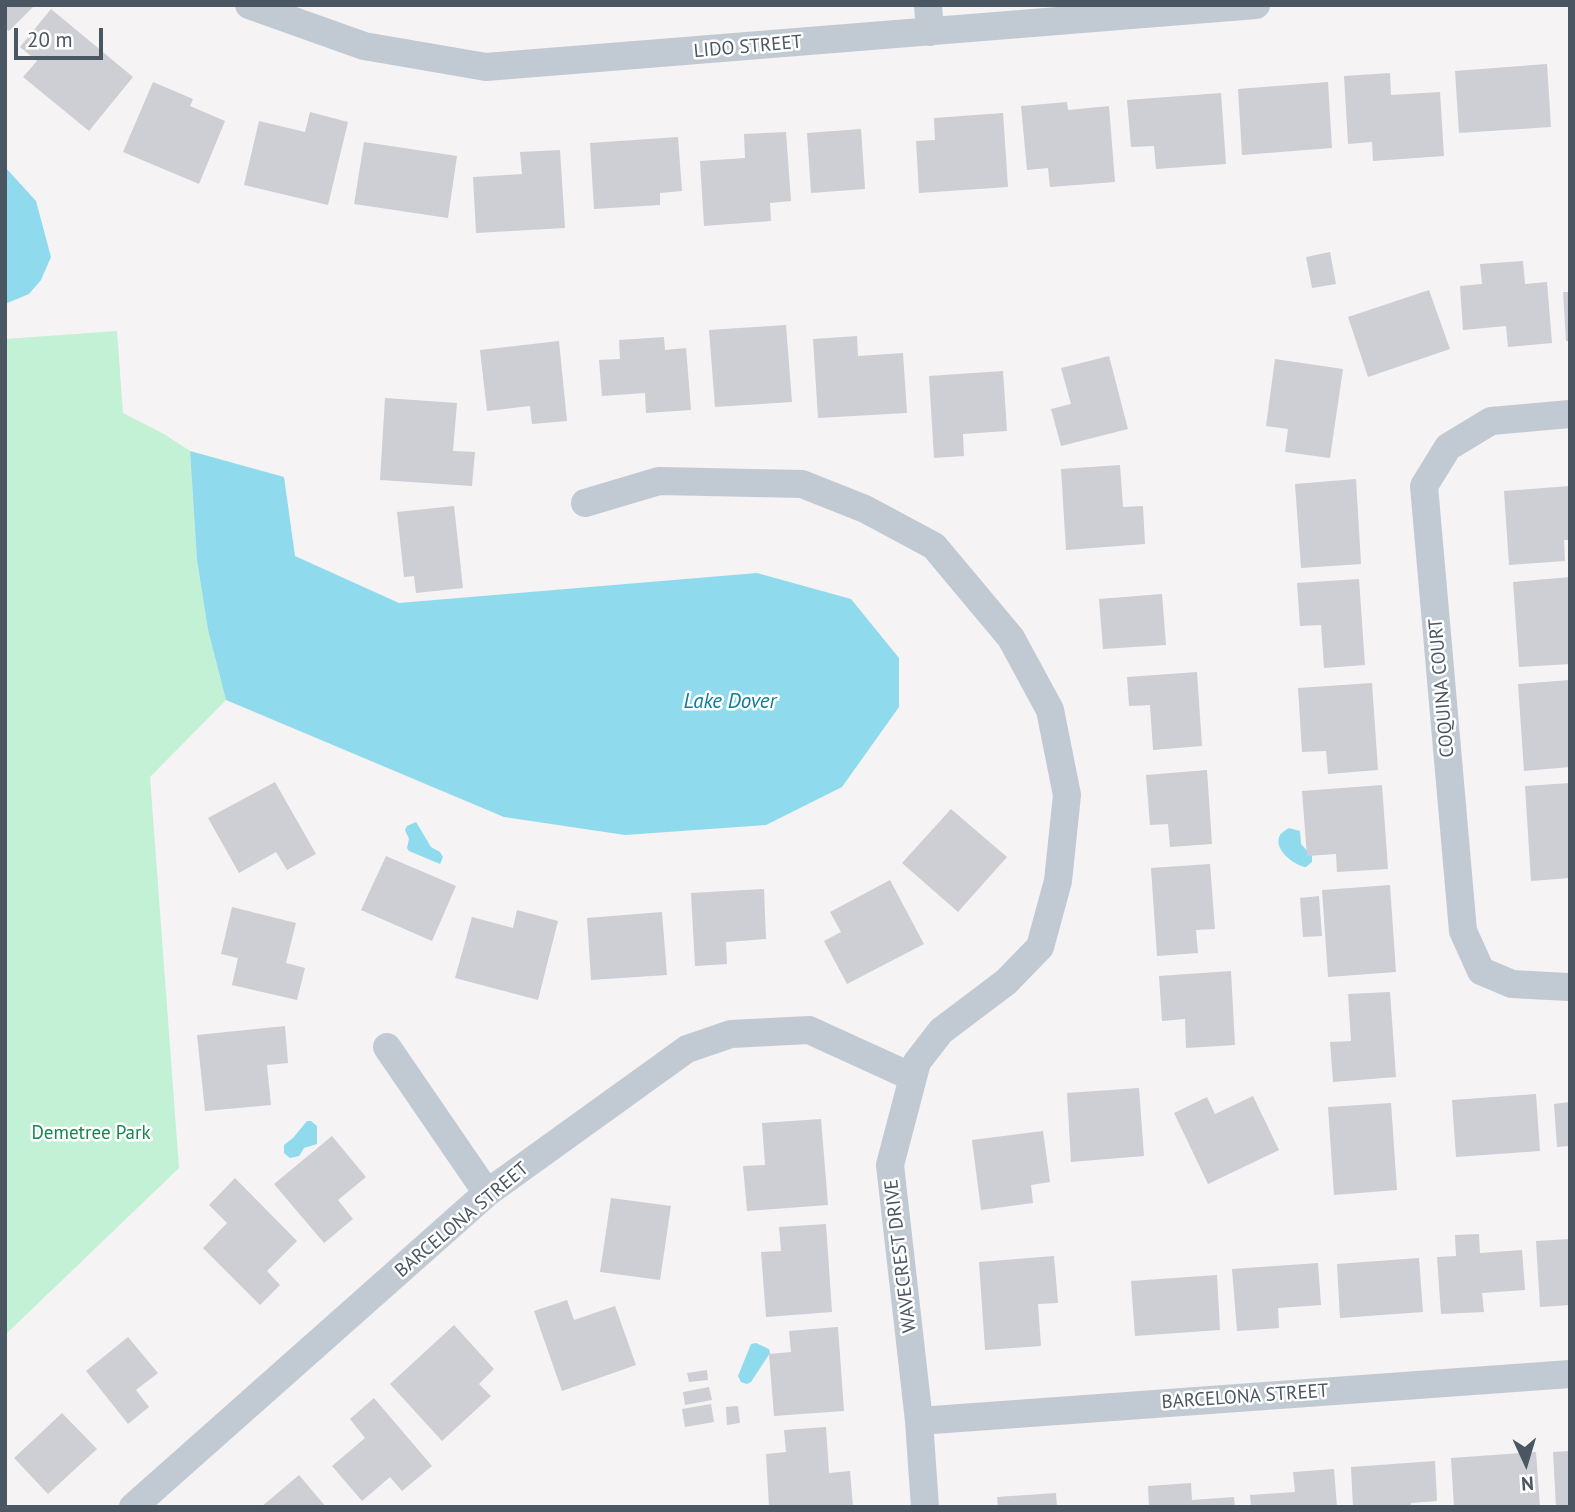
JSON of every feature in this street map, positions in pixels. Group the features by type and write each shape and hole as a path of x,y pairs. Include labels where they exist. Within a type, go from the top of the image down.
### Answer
{"street":[{"name":"LIDO STREET","path":"249,5 364,46 486,67 929,19 1256,5"},
{"name":"COQUINA COURT","path":"1568,987 1512,984 1481,971 1463,931 1424,486 1448,447 1491,421 1570,414"},
{"name":"WAVECREST DRIVE","path":"585,503 659,481 802,484 865,509 934,546 1011,638 1050,710 1067,794 1058,881 1040,947 1006,982 941,1031 917,1062 890,1165 919,1421 925,1507"},
{"name":"BARCELONA STREET","path":"133,1507 487,1194 687,1049 731,1034 809,1030 912,1077"},
{"path":"387,1047 487,1194"},
{"name":"BARCELONA STREET","path":"919,1421 1570,1374"}],"green space":[{"name":"Demetree Park","path":"117,331 123,413 190,451 197,560 208,630 226,700 150,777 179,1168 5,1335 5,339"}],"water":[{"path":"5,167 36,201 51,257 41,280 29,294 5,304"},
{"name":"Lake Dover","path":"190,451 284,477 295,556 399,603 757,573 851,599 899,658 899,707 842,787 766,825 625,835 504,817 226,700 208,630 197,560"},
{"path":"416,822 431,847 443,857 440,864 407,848 409,839 405,830"},
{"path":"1289,828 1300,831 1301,844 1312,856 1312,862 1306,867 1296,864 1279,846 1280,835"},
{"path":"307,1121 317,1126 317,1144 304,1148 299,1156 290,1158 284,1153 284,1145"},
{"path":"756,1343 769,1349 770,1353 747,1384 741,1382 738,1376 751,1344"}],"building":[{"path":"5,5 35,5 9,31 5,28"},
{"path":"51,9 133,77 89,131 23,77 37,61 20,47"},
{"path":"1547,64 1551,127 1459,133 1455,71"},
{"path":"1390,73 1391,95 1440,92 1444,156 1373,161 1372,142 1348,144 1344,76"},
{"path":"153,82 193,99 190,106 225,121 199,184 123,152"},
{"path":"1328,82 1332,148 1242,155 1238,89"},
{"path":"1221,93 1226,164 1156,169 1154,146 1131,147 1127,100"},
{"path":"1067,102 1068,110 1109,106 1115,182 1050,187 1048,168 1027,170 1021,106"},
{"path":"310,112 348,122 328,205 244,185 259,121 305,132"},
{"path":"1003,113 1008,187 919,193 916,141 935,140 934,118"},
{"path":"861,129 865,189 811,193 807,133"},
{"path":"786,132 791,201 770,203 771,221 704,226 700,161 745,158 744,134"},
{"path":"678,137 682,191 660,193 660,205 594,209 590,143"},
{"path":"364,142 457,156 448,218 354,204"},
{"path":"560,150 565,228 476,233 473,177 522,174 520,152"},
{"path":"1330,252 1336,284 1312,288 1306,257"},
{"path":"1523,261 1525,284 1547,282 1552,343 1508,347 1506,326 1463,330 1460,286 1482,284 1480,264"},
{"path":"1429,290 1450,349 1368,377 1348,317"},
{"path":"1563,292 1570,292 1570,341 1566,341"},
{"path":"786,325 792,402 715,407 709,330"},
{"path":"857,336 858,356 903,353 907,413 818,418 813,339"},
{"path":"664,337 665,350 686,348 691,410 646,413 645,393 602,396 599,360 620,359 619,340"},
{"path":"559,341 567,421 532,424 530,406 487,411 480,350"},
{"path":"1109,356 1128,429 1061,446 1051,409 1071,404 1061,368"},
{"path":"1275,359 1343,369 1330,458 1285,452 1288,429 1266,426"},
{"path":"1003,371 1007,431 963,434 964,456 934,458 929,376"},
{"path":"385,398 457,403 453,451 475,452 472,486 380,480"},
{"path":"1120,465 1123,507 1143,506 1145,544 1066,550 1061,469"},
{"path":"1356,479 1361,564 1301,568 1295,484"},
{"path":"1570,486 1570,540 1564,540 1565,561 1509,565 1504,491"},
{"path":"454,506 463,588 416,593 414,576 404,577 397,512"},
{"path":"1570,577 1570,664 1519,667 1513,582"},
{"path":"1359,579 1365,665 1324,668 1321,625 1300,626 1297,583"},
{"path":"1162,594 1166,645 1103,649 1099,599"},
{"path":"1197,672 1202,746 1153,750 1150,705 1129,706 1127,677"},
{"path":"1570,680 1570,767 1524,771 1518,684"},
{"path":"1372,683 1378,770 1328,774 1326,751 1302,752 1298,688"},
{"path":"1207,770 1212,844 1170,847 1168,824 1150,825 1146,775"},
{"path":"275,782 316,854 287,870 276,852 239,873 208,818"},
{"path":"1570,783 1570,878 1531,881 1525,786"},
{"path":"1382,785 1388,869 1337,872 1336,854 1307,856 1302,791"},
{"path":"951,809 1007,857 958,912 902,863"},
{"path":"386,856 456,886 432,941 361,910"},
{"path":"1210,864 1215,929 1196,930 1198,953 1157,956 1151,868"},
{"path":"890,880 924,944 847,984 824,941 841,932 830,912"},
{"path":"1390,885 1396,972 1328,977 1322,890"},
{"path":"764,889 766,939 726,942 727,964 695,966 691,893"},
{"path":"1319,896 1322,936 1303,937 1300,898"},
{"path":"232,907 296,923 286,963 305,968 297,1000 232,985 238,958 221,954"},
{"path":"517,910 558,921 538,1000 455,978 472,917 513,928"},
{"path":"662,912 667,975 591,980 587,918"},
{"path":"1231,971 1235,1045 1186,1048 1185,1019 1162,1021 1159,976"},
{"path":"1390,992 1396,1077 1333,1082 1330,1042 1351,1041 1348,994"},
{"path":"285,1026 288,1063 267,1065 271,1105 205,1111 197,1035"},
{"path":"1139,1088 1144,1156 1071,1162 1067,1093"},
{"path":"1536,1094 1540,1151 1456,1157 1452,1100"},
{"path":"1253,1096 1279,1150 1208,1184 1174,1113 1207,1097 1215,1114"},
{"path":"1570,1102 1570,1146 1557,1147 1554,1104"},
{"path":"1391,1103 1397,1190 1334,1195 1328,1107"},
{"path":"821,1119 828,1205 747,1211 743,1166 765,1165 762,1123"},
{"path":"1043,1131 1050,1182 1031,1185 1033,1203 981,1210 972,1140"},
{"path":"332,1136 366,1177 338,1200 353,1219 324,1243 274,1184"},
{"path":"235,1178 297,1241 267,1271 280,1285 260,1305 203,1248 227,1223 209,1205"},
{"path":"611,1198 671,1206 660,1280 600,1272"},
{"path":"826,1224 832,1312 766,1317 761,1252 781,1251 779,1227"},
{"path":"1479,1234 1480,1253 1522,1250 1525,1290 1482,1293 1484,1312 1441,1314 1437,1257 1456,1256 1455,1235"},
{"path":"1570,1239 1570,1305 1540,1307 1536,1241"},
{"path":"1054,1256 1058,1303 1038,1304 1041,1346 985,1350 979,1262"},
{"path":"1419,1258 1423,1312 1340,1318 1337,1264"},
{"path":"1318,1263 1321,1305 1278,1308 1279,1328 1237,1331 1232,1269"},
{"path":"1217,1275 1220,1330 1135,1336 1131,1281"},
{"path":"567,1300 574,1320 615,1306 636,1365 562,1391 534,1311"},
{"path":"454,1325 494,1369 479,1384 491,1396 442,1441 390,1384"},
{"path":"838,1327 844,1411 774,1416 769,1354 791,1352 789,1331"},
{"path":"128,1337 158,1373 136,1390 149,1407 128,1424 86,1371"},
{"path":"707,1370 708,1380 689,1382 687,1373"},
{"path":"709,1387 712,1400 685,1405 683,1392"},
{"path":"374,1398 432,1466 402,1491 390,1477 362,1501 332,1466 365,1438 350,1419"},
{"path":"711,1404 714,1422 685,1427 682,1409"},
{"path":"738,1406 740,1423 727,1425 726,1407"},
{"path":"62,1413 97,1449 48,1494 14,1458"},
{"path":"826,1427 829,1473 850,1471 853,1507 769,1507 766,1454 786,1452 784,1430"},
{"path":"1570,1451 1570,1507 1556,1507 1553,1452"},
{"path":"1536,1452 1540,1507 1454,1507 1451,1458"},
{"path":"1435,1461 1437,1501 1411,1503 1411,1507 1353,1507 1351,1467"},
{"path":"1334,1469 1337,1507 1251,1507 1250,1495 1295,1492 1293,1472"},
{"path":"299,1475 326,1507 261,1507"},
{"path":"1191,1483 1192,1500 1234,1497 1235,1507 1149,1507 1148,1486"},
{"path":"1056,1493 1057,1507 998,1507 997,1497"}]}
